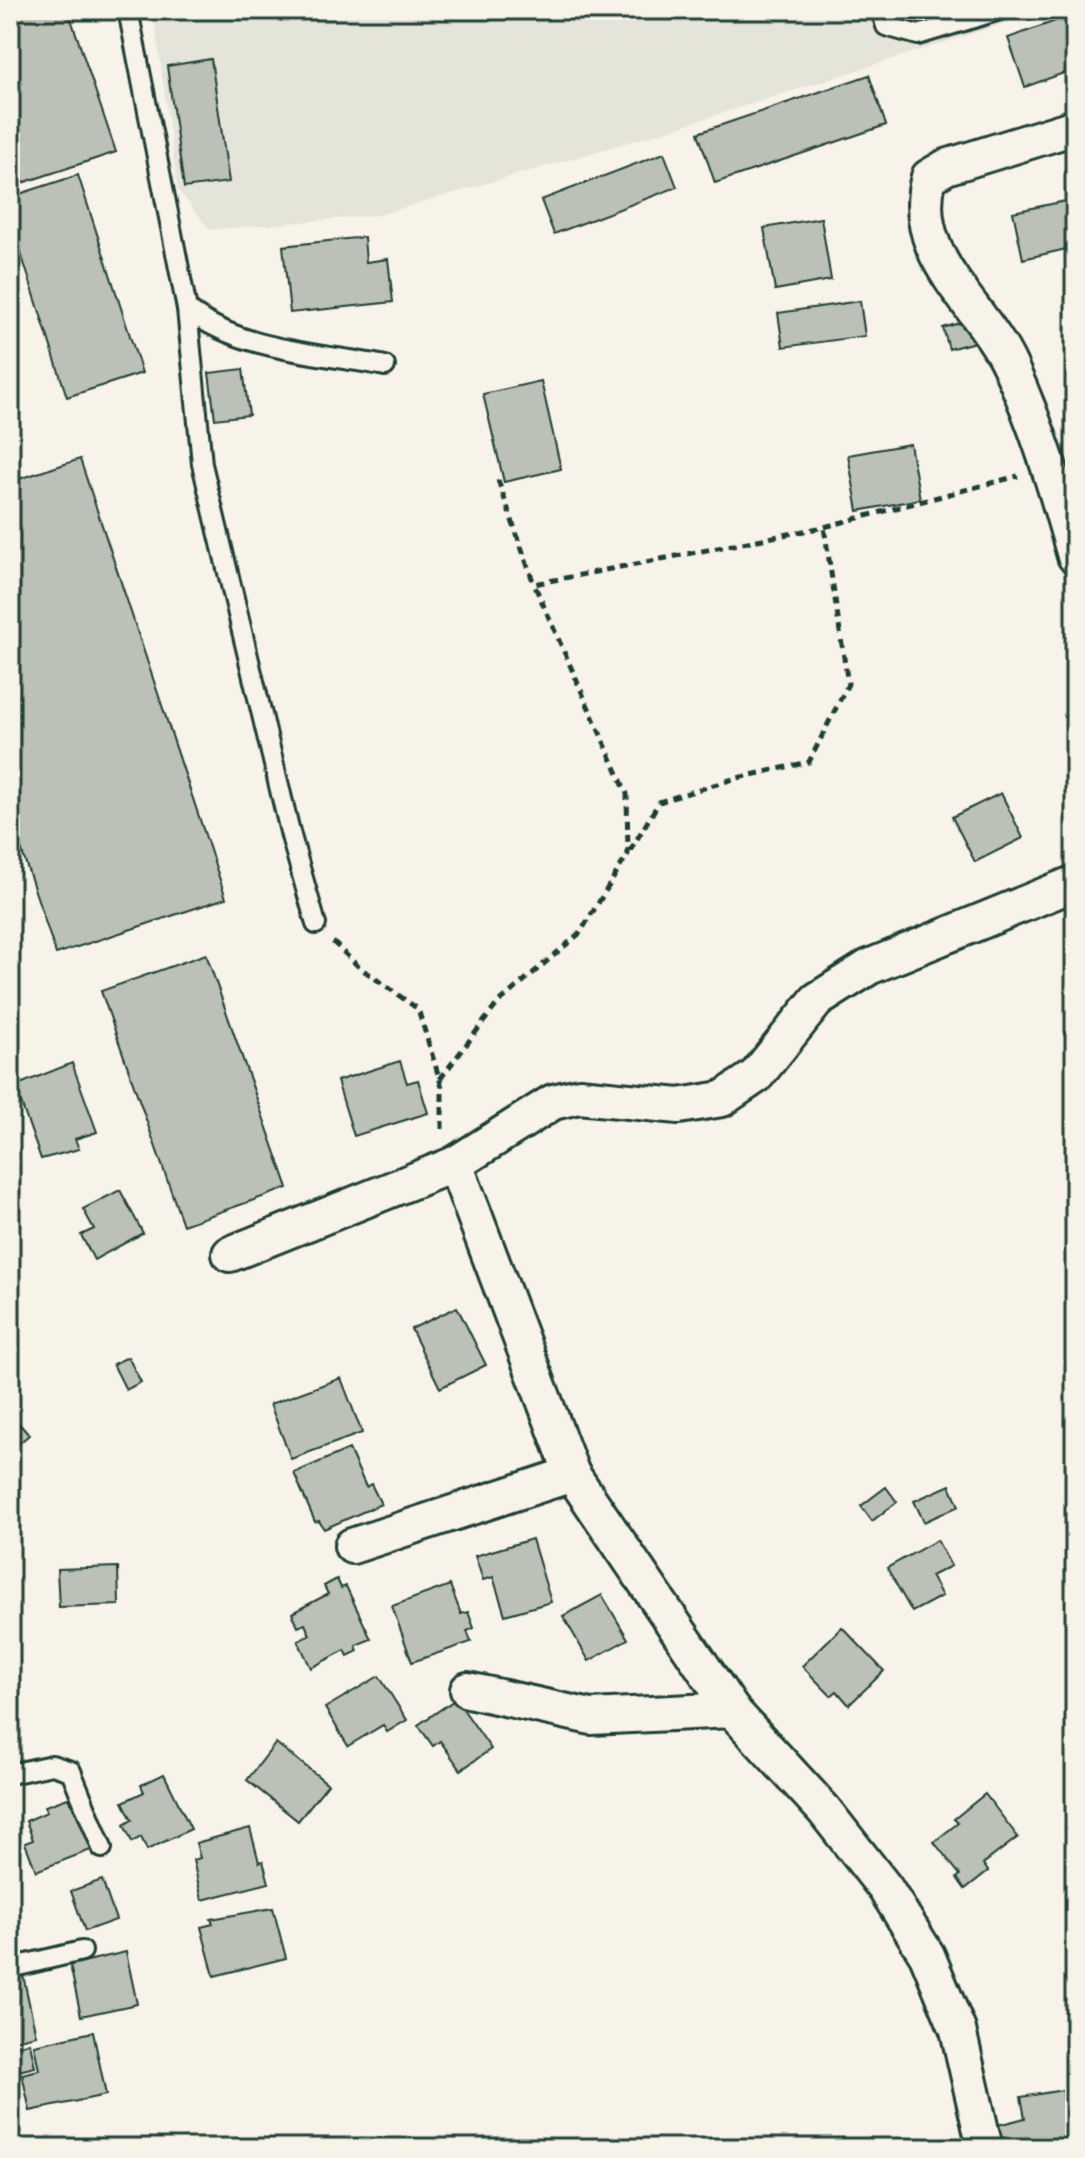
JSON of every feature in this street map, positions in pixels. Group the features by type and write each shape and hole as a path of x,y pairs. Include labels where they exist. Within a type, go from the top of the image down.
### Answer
{"street":[{"path":"1075,127 946,167 929,177 922,202 929,234 951,281 1008,362 1050,468 1075,556"},
{"path":"230,1254 448,1167 553,1102 579,1096 679,1106 722,1099 756,1076 817,1000 869,967 1075,883"},
{"path":"448,1167 572,1474 732,1710 824,1810 885,1888 927,1955 958,2030 985,2148"},
{"path":"352,1546 572,1474"},
{"path":"468,1690 591,1717 732,1710"}],"lane":[{"path":"128,10 187,309 202,464 291,836 316,924"},
{"path":"881,10 886,26 918,35 1000,10"},
{"path":"187,309 209,326 236,337 385,366"},
{"path":"10,1774 52,1765 71,1771 102,1848"},
{"path":"10,1968 82,1951"}],"path":[{"path":"534,584 824,527 1050,468"},
{"path":"498,480 534,584 627,794 628,854"},
{"path":"440,1079 498,1003 580,933 659,802 733,779 809,762 848,684 824,527"},
{"path":"316,924 359,967 418,1009 440,1079 448,1167"}],"shaded area":[{"path":"153,10 1047,10 656,134 379,215 210,230 178,190"}],"building":[{"path":"10,10 68,10 116,152 10,187"},
{"path":"1075,14 1075,69 1025,87 1008,38"},
{"path":"211,59 229,182 184,188 167,66"},
{"path":"869,75 886,125 715,183 698,133"},
{"path":"664,153 677,187 554,234 541,200"},
{"path":"78,175 142,373 67,397 10,219 10,197"},
{"path":"1075,199 1075,247 1023,259 1013,212"},
{"path":"821,218 831,280 775,290 764,228"},
{"path":"364,237 366,262 388,259 393,302 290,313 283,246"},
{"path":"860,301 865,336 783,347 778,313"},
{"path":"969,320 975,342 949,349 943,328"},
{"path":"243,369 249,415 215,419 209,373"},
{"path":"541,381 561,469 504,482 483,394"},
{"path":"910,444 920,499 858,511 848,455"},
{"path":"80,459 226,898 56,954 10,816 10,482"},
{"path":"1001,793 1023,838 975,862 952,817"},
{"path":"206,954 288,1188 183,1225 101,991"},
{"path":"400,1061 407,1083 418,1080 428,1113 354,1136 337,1081"},
{"path":"72,1063 97,1132 75,1139 79,1149 41,1159 15,1086"},
{"path":"120,1190 143,1233 94,1260 81,1235 94,1229 83,1209"},
{"path":"457,1307 486,1365 440,1388 411,1329"},
{"path":"128,1357 141,1382 126,1390 113,1364"},
{"path":"341,1378 362,1433 291,1459 270,1404"},
{"path":"10,1413 29,1435 10,1451"},
{"path":"349,1449 366,1487 371,1484 381,1504 324,1529 319,1521 315,1522 294,1473"},
{"path":"950,1485 959,1506 924,1522 914,1501"},
{"path":"886,1487 897,1502 872,1521 861,1506"},
{"path":"532,1539 551,1602 505,1615 493,1577 483,1580 475,1556"},
{"path":"937,1540 951,1566 931,1576 942,1596 912,1612 887,1568"},
{"path":"118,1567 119,1605 59,1607 57,1569"},
{"path":"337,1579 341,1588 346,1586 371,1639 356,1645 358,1651 348,1656 345,1650 311,1668 298,1641 310,1635 305,1624 298,1627 292,1613 328,1594 324,1586"},
{"path":"450,1585 461,1614 468,1612 474,1628 467,1631 471,1642 412,1662 392,1606"},
{"path":"602,1595 628,1639 589,1661 563,1616"},
{"path":"842,1627 884,1671 849,1705 837,1691 831,1696 802,1666"},
{"path":"379,1676 407,1720 387,1732 383,1725 348,1746 325,1708"},
{"path":"456,1699 491,1749 461,1770 440,1741 433,1746 418,1725"},
{"path":"276,1743 328,1784 298,1821 247,1780"},
{"path":"164,1774 191,1829 147,1850 141,1837 132,1842 124,1825 132,1820 123,1802 144,1792 141,1785"},
{"path":"985,1794 1018,1837 983,1864 988,1871 965,1889 957,1878 960,1875 934,1842 958,1823 954,1819"},
{"path":"68,1798 71,1804 78,1801 96,1848 36,1871 25,1843 33,1840 26,1821 47,1812 45,1806"},
{"path":"250,1828 259,1862 263,1861 269,1883 202,1900 193,1860 200,1858 196,1843"},
{"path":"102,1880 116,1920 85,1931 71,1891"},
{"path":"273,1908 286,1958 214,1976 201,1927 213,1924 211,1919"},
{"path":"126,1952 137,2004 81,2016 70,1965"},
{"path":"23,1975 36,2035 10,2041 10,1978"},
{"path":"93,2032 106,2095 30,2111 22,2074 39,2070 34,2045"},
{"path":"30,2043 35,2067 14,2072 10,2047"},
{"path":"1063,2090 1068,2148 1002,2148 998,2125 1025,2118 1021,2097"}]}
